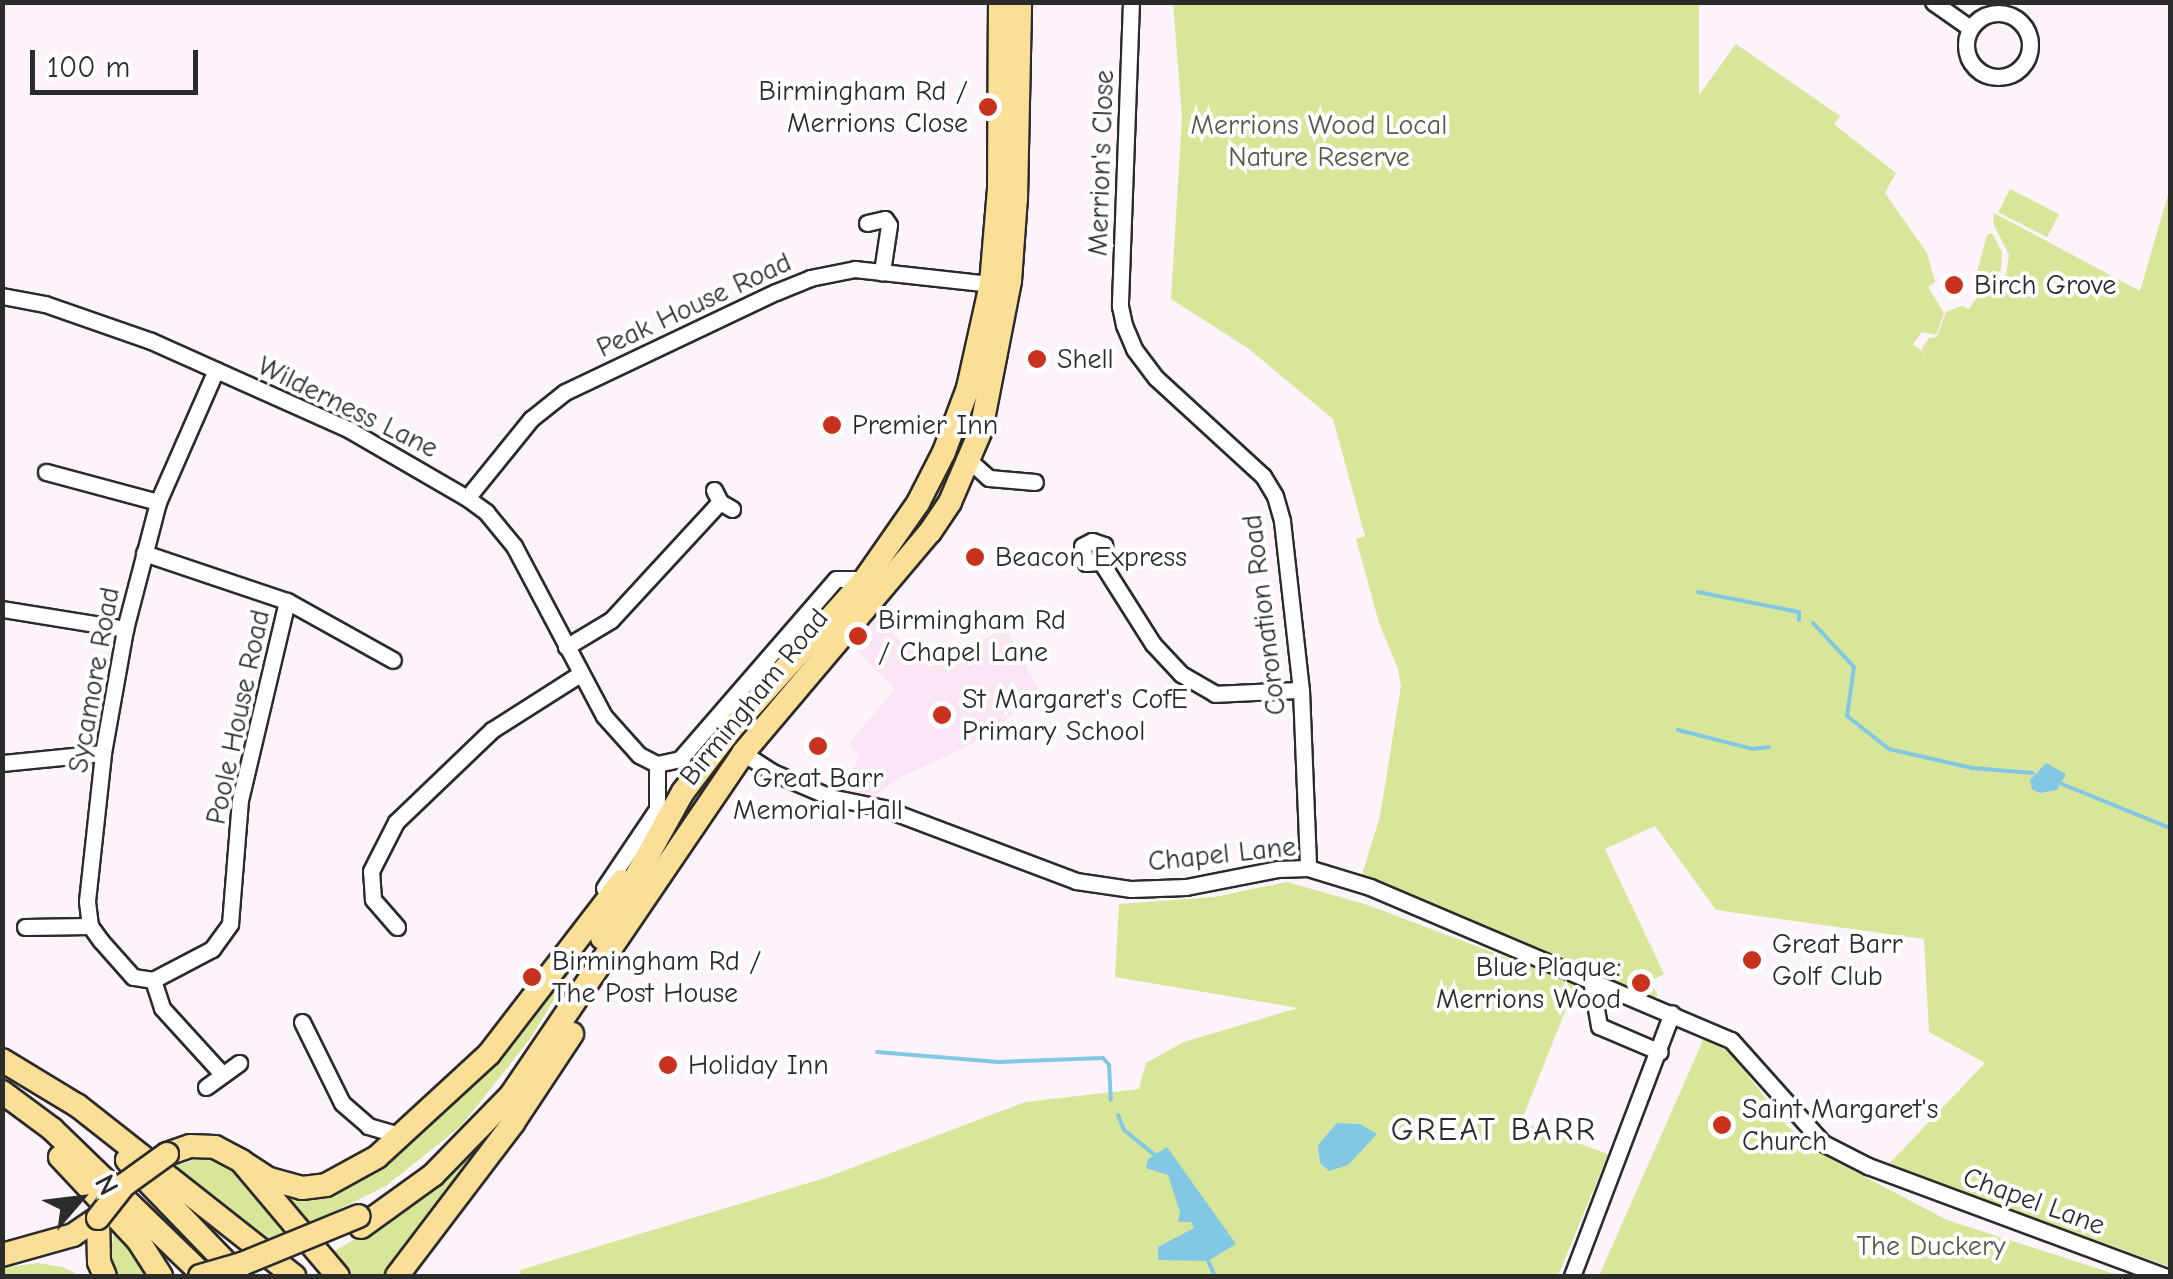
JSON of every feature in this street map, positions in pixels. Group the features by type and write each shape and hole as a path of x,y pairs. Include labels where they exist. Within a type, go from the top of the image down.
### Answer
{"highway":[{"name":"Birmingham Road","path":"618,921 652,844 683,792 732,730 865,579 902,528 918,503 962,404 992,284 999,190 1000,2"},
{"name":"Birmingham Road","path":"252,1276 303,1257 360,1221 436,1161 478,1119 514,1075 618,921 743,753 930,532 966,470 990,396 1010,281 1016,198 1020,2"},
{"path":"902,528 919,526 966,470 956,455 918,503"},
{"path":"2,1254 57,1242 98,1218 124,1184 167,1154 190,1146 215,1147 270,1179 302,1188 326,1185 376,1157 489,1054 582,929 652,844"},
{"path":"582,929 618,921"},
{"path":"397,1276 513,1122 568,1041 618,921"},
{"path":"2,1061 135,1166 238,1276"},
{"path":"2,1061 78,1106 294,1276"},
{"path":"2,1096 138,1240 161,1276"},
{"path":"2,1096 65,1141 202,1276"},
{"path":"240,1161 338,1276"},
{"path":"98,1218 99,1262 105,1276"},
{"name":"Birmingham Road","path":"202,1276 360,1221"}],"street":[{"name":"Merrion's Close","path":"1124,325 1120,306 1130,2"},
{"path":"1933,2 1970,28"},
{"path":"1986,14 2016,18 2029,35 2028,56 2015,73 1985,75 1968,59 1965,48 1970,28 1986,14"},
{"path":"868,223 885,220 888,225 882,272"},
{"name":"Peak House Road","path":"466,498 531,419 564,392 810,278 855,269 992,284"},
{"name":"Wilderness Lane","path":"2,296 93,319 216,370 393,451 486,512 514,546 580,674 617,732 639,756 658,764"},
{"name":"Coronation Road","path":"1124,325 1134,349 1156,378 1263,476 1275,496 1301,690 1305,839 1300,868"},
{"name":"Sycamore Road","path":"90,926 88,902 103,752 124,629 158,502 216,370"},
{"path":"966,470 989,478 1035,482"},
{"path":"46,472 158,502"},
{"path":"566,647 622,610 722,500"},
{"path":"144,553 287,601 393,661"},
{"path":"1102,562 1152,644 1182,674 1215,694 1301,690"},
{"name":"Birmingham Road","path":"582,929 596,899 657,810 658,764 680,759 836,580 865,579"},
{"name":"Poole House Road","path":"152,980 212,949 230,924 240,800 287,601"},
{"path":"2,609 124,629"},
{"path":"397,927 374,899 371,871 396,822 492,730 537,697 580,674"},
{"path":"2,763 103,752"},
{"name":"Chapel Lane","path":"743,753 772,772 830,797 883,808 1076,881 1131,889 1186,887 1300,868 1370,887 1731,1040 1822,1142 1868,1166 2164,1276"},
{"path":"25,928 90,926 133,977 152,980 162,1008 222,1074"},
{"path":"1591,980 1600,1026 1660,1052"},
{"path":"1572,1276 1672,1013"},
{"path":"300,1023 339,1100 368,1126 403,1136"},
{"path":"206,1087 239,1062"},
{"path":"368,1126 376,1157"}],"shaded area":[{"name":"St Margaret's CofE Primary School","path":"872,614 930,667 1005,628 1040,691 983,739 901,777 871,798 841,789 860,757 849,743 895,689 848,642"}],"green space":[{"name":"Merrions Wood Local Nature Reserve","path":"1173,3 1699,3 1699,95 1736,44 1840,116 1834,124 1896,173 1885,193 1927,253 1935,282 1928,287 1944,313 1936,335 1922,332 1913,344 1922,351 1926,370 1922,348 1929,338 1937,337 1946,312 1962,306 1969,309 1980,293 2006,275 2009,255 1993,223 1994,213 2140,291 2170,188 2170,1267 1888,1165 1985,1063 1929,1032 1924,939 1716,910 1655,826 1605,849 1664,974 1651,981 1658,996 1649,998 1362,875 1380,816 1401,686 1398,669 1379,623 1356,539 1365,536 1333,419 1249,349 1171,299 1182,117"},
{"path":"2010,189 2059,214 2047,237 1998,212"},
{"path":"1992,233 2002,252 2001,269 1995,277 1984,278 1977,272 1987,235"},
{"path":"1287,882 1368,905 1576,984 1521,1122 1608,1154 1558,1276 521,1276 520,1270 825,1178 1025,1102 1139,1089 1146,1063 1184,1042 1298,1008 1115,977 1119,904 1214,897"},
{"path":"596,930 530,1039 461,1126 386,1186 309,1224 282,1189 349,1182"},
{"name":"The Duckery","path":"1704,1038 1731,1053 1787,1126 1831,1159 1947,1220 2121,1276 1599,1276"},
{"path":"538,1072 391,1276 351,1276 331,1253 361,1235"},
{"path":"201,1158 229,1162 296,1230 268,1242 172,1167"},
{"path":"115,1224 153,1273 116,1276 111,1253"},
{"path":"37,1263 63,1267 80,1276 3,1276 3,1268"}],"water":[{"path":"2046,763 2066,774 2057,790 2040,793 2032,789 2030,780"},
{"path":"1337,1123 1360,1124 1377,1134 1348,1165 1329,1171 1320,1163 1318,1145"},
{"path":"1167,1147 1236,1244 1208,1261 1158,1260 1158,1247 1194,1228 1191,1222 1178,1222 1180,1212 1168,1175 1146,1168 1148,1159"}],"waterway":[{"path":"1698,592 1799,612 1799,620"},
{"path":"1813,623 1854,667 1847,716 1889,749 1972,768 2033,773"},
{"path":"1678,730 1753,749 1769,747"},
{"path":"2062,784 2170,828"},
{"path":"877,1052 999,1062 1103,1058 1109,1065 1111,1100"},
{"path":"1118,1115 1124,1130 1155,1155"},
{"path":"1208,1261 1215,1276"}],"place":[{"name":"Birmingham Rd / Merrions Close","path":"988,107"},
{"name":"Birch Grove","path":"1954,285"},
{"name":"Shell","path":"1037,359"},
{"name":"Premier Inn","path":"832,425"},
{"name":"Beacon Express","path":"975,557"},
{"name":"Birmingham Rd / Chapel Lane","path":"858,636"},
{"name":"St Margaret's CofE Primary School","path":"942,715"},
{"name":"Great Barr Memorial Hall","path":"818,746"},
{"name":"Great Barr Golf Club","path":"1752,960"},
{"name":"Birmingham Rd / The Post House","path":"532,977"},
{"name":"Blue Plaque: Merrions Wood","path":"1641,983"},
{"name":"Holiday Inn","path":"668,1065"},
{"name":"Saint Margaret's Church","path":"1722,1125"}],"district":[{"name":"GREAT BARR","path":"1494,1130"}]}
